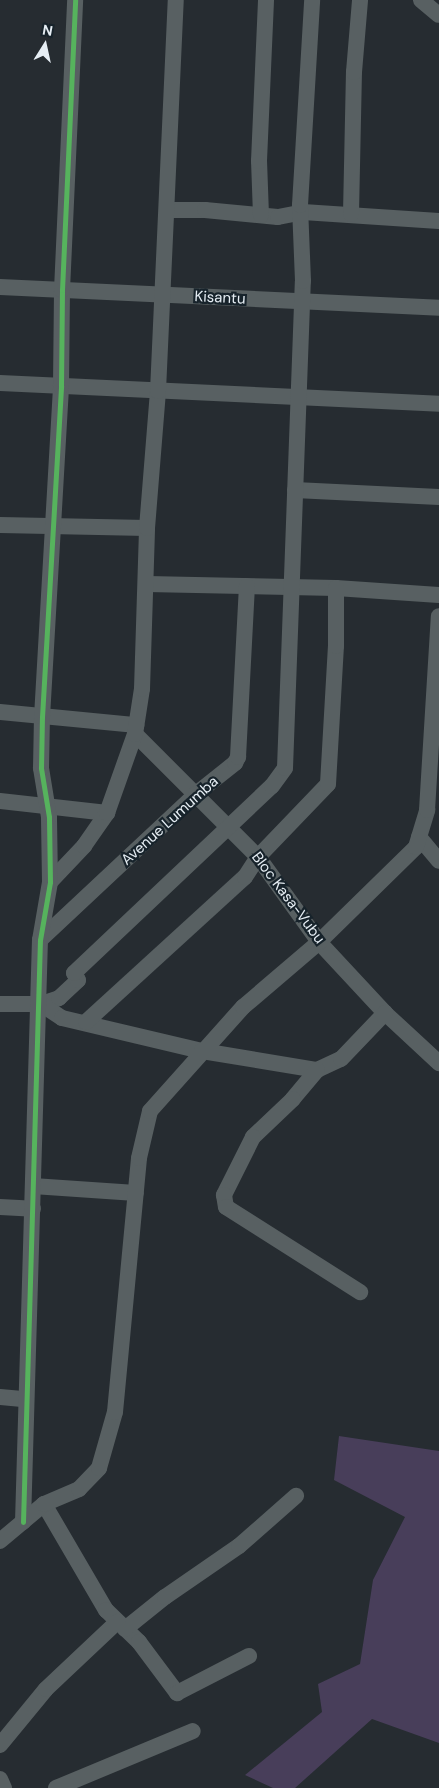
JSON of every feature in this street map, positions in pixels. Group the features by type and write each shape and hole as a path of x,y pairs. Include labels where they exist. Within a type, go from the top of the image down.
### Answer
{"street":[{"path":"23,1522 33,1186 41,1004 40,940 50,882 47,808 42,768 42,717 61,386 62,290 75,0"},
{"path":"50,882 84,846 107,813 136,730 142,689 147,584 147,528 158,391 176,0"},
{"path":"261,215 259,161 264,103 266,0"},
{"path":"0,1004 41,1004 59,998 78,980 74,973 272,786 285,768 300,302 303,281 303,212 300,205 312,0"},
{"path":"351,214 354,72 360,0"},
{"path":"421,0 439,15"},
{"path":"167,210 278,217 303,212 439,221"},
{"name":"Kisantu","path":"0,288 439,308"},
{"path":"0,383 439,404"},
{"path":"295,490 439,497"},
{"path":"0,525 52,524 147,528"},
{"path":"147,584 292,586 439,595"},
{"name":"Avenue Lumumba","path":"40,940 196,794 231,768 238,757 247,586"},
{"path":"86,1022 240,882 258,857 328,784 336,646 336,588"},
{"path":"0,1541 44,1504 79,1489 99,1468 116,1412 139,1158 150,1111 243,1007 319,942 416,847 419,837 433,811 439,616"},
{"path":"0,712 136,730"},
{"name":"Bloc Kasa-Vubu","path":"136,730 258,857 319,942 385,1014 439,1063"},
{"path":"0,801 47,808 107,813"},
{"path":"419,837 439,861"},
{"path":"41,1004 62,1018 86,1022 202,1051 317,1070"},
{"path":"360,1292 226,1207 224,1195 253,1137 293,1099 317,1070 341,1059 385,1014"},
{"path":"33,1186 136,1194"},
{"path":"0,1207 33,1209"},
{"path":"0,1397 26,1399"},
{"path":"0,1745 46,1689 121,1626 239,1546 296,1496"},
{"path":"44,1504 90,1587 121,1626 139,1642 177,1693 249,1656"},
{"path":"56,1788 193,1731"},
{"path":"0,1779 4,1788"}],"shaded area":[{"path":"339,1436 439,1451 439,1743 372,1719 295,1788 273,1788 245,1775 322,1712 318,1684 360,1664 373,1580 405,1517 334,1480"}],"cycle path":[{"path":"23,1522 40,940 50,882 49,817 41,768 42,717 61,386 62,290 75,0"}]}
